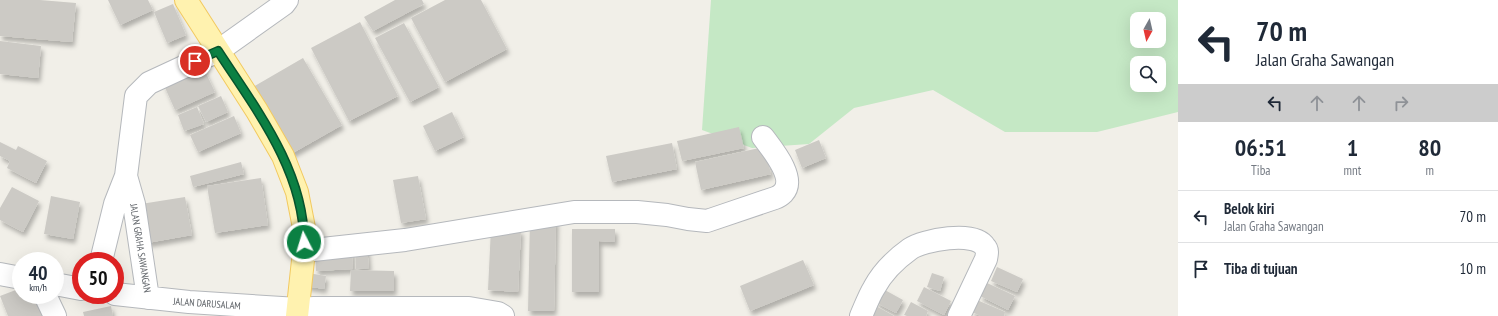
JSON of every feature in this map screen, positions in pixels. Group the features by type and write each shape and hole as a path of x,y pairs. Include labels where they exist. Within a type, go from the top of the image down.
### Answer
{"main road":[{"path":"186,0 257,111 282,156 297,192 304,233 304,251 298,312"}],"street":[{"name":"JALAN GRAHA SAWANGAN","path":"103,252 115,204 126,176 136,96 149,83 218,51 284,4 286,0"},
{"path":"304,251 405,240 574,212 637,212 707,221 775,198 784,192 787,185 783,167 763,137"},
{"name":"JALAN GRAHA SAWANGAN","path":"126,176 134,204 148,298"},
{"path":"861,316 874,287 887,271 911,249 928,242 949,238 968,238 980,241 985,246 987,251 986,259 959,316"},
{"path":"0,274 12,276"},
{"name":"JALAN DARUSALAM","path":"124,295 298,312 314,308 469,308 498,313 503,316"},
{"path":"49,304 55,316"}],"green space":[{"path":"711,0 1178,0 1178,112 1097,132 1005,132 933,90 854,108 809,144 752,148 702,130"}],"building":[{"path":"0,0 40,0 76,3 72,42 0,36"},
{"path":"108,0 148,0 153,10 120,25"},
{"path":"395,0 422,0 424,4 373,31 364,17"},
{"path":"445,0 481,0 507,49 445,82 411,18"},
{"path":"173,4 186,35 167,43 154,12"},
{"path":"360,22 398,96 349,121 311,48"},
{"path":"404,23 439,87 410,102 375,38"},
{"path":"0,41 41,46 38,78 0,74"},
{"path":"303,58 342,125 291,154 253,87"},
{"path":"202,65 215,92 175,110 163,83"},
{"path":"221,96 228,112 206,122 198,106"},
{"path":"197,107 204,124 184,131 178,115"},
{"path":"452,112 464,137 435,151 423,126"},
{"path":"234,116 241,133 198,152 190,135"},
{"path":"739,127 744,148 682,161 677,141"},
{"path":"819,140 826,158 802,168 795,150"},
{"path":"0,142 16,150 18,146 47,161 36,183 7,168 10,161 0,156"},
{"path":"672,143 677,169 612,182 606,156"},
{"path":"764,147 771,174 701,190 695,162"},
{"path":"241,162 244,174 193,187 190,176"},
{"path":"418,176 426,219 401,223 393,180"},
{"path":"261,178 268,225 215,233 207,186"},
{"path":"12,187 39,201 23,232 0,220 0,208"},
{"path":"51,196 80,202 73,239 44,234"},
{"path":"185,197 192,235 147,243 141,204"},
{"path":"530,220 556,220 554,311 528,311"},
{"path":"491,228 521,230 518,292 488,290"},
{"path":"572,229 615,229 615,242 599,241 599,292 572,292"},
{"path":"367,247 369,268 356,269 355,248"},
{"path":"352,250 353,269 316,271 315,252"},
{"path":"803,260 814,285 750,311 740,286"},
{"path":"997,267 1023,279 1017,292 991,281"},
{"path":"351,270 394,271 394,291 350,291"},
{"path":"308,273 326,276 324,289 306,286"},
{"path":"932,273 944,277 940,291 927,287"},
{"path":"987,283 1015,296 1008,310 980,296"},
{"path":"924,287 951,301 944,315 917,301"},
{"path":"883,289 903,300 896,313 875,302"},
{"path":"12,291 12,304 37,304 42,316 8,316 0,296"},
{"path":"977,300 1005,312 1004,316 981,316 972,312"},
{"path":"911,302 928,311 926,316 904,315"},
{"path":"111,306 113,316 84,316 83,312"},
{"path":"876,306 894,316 871,316"}],"route":[{"path":"195,61 218,51 257,111 282,156 297,192 304,233 304,242"}]}
